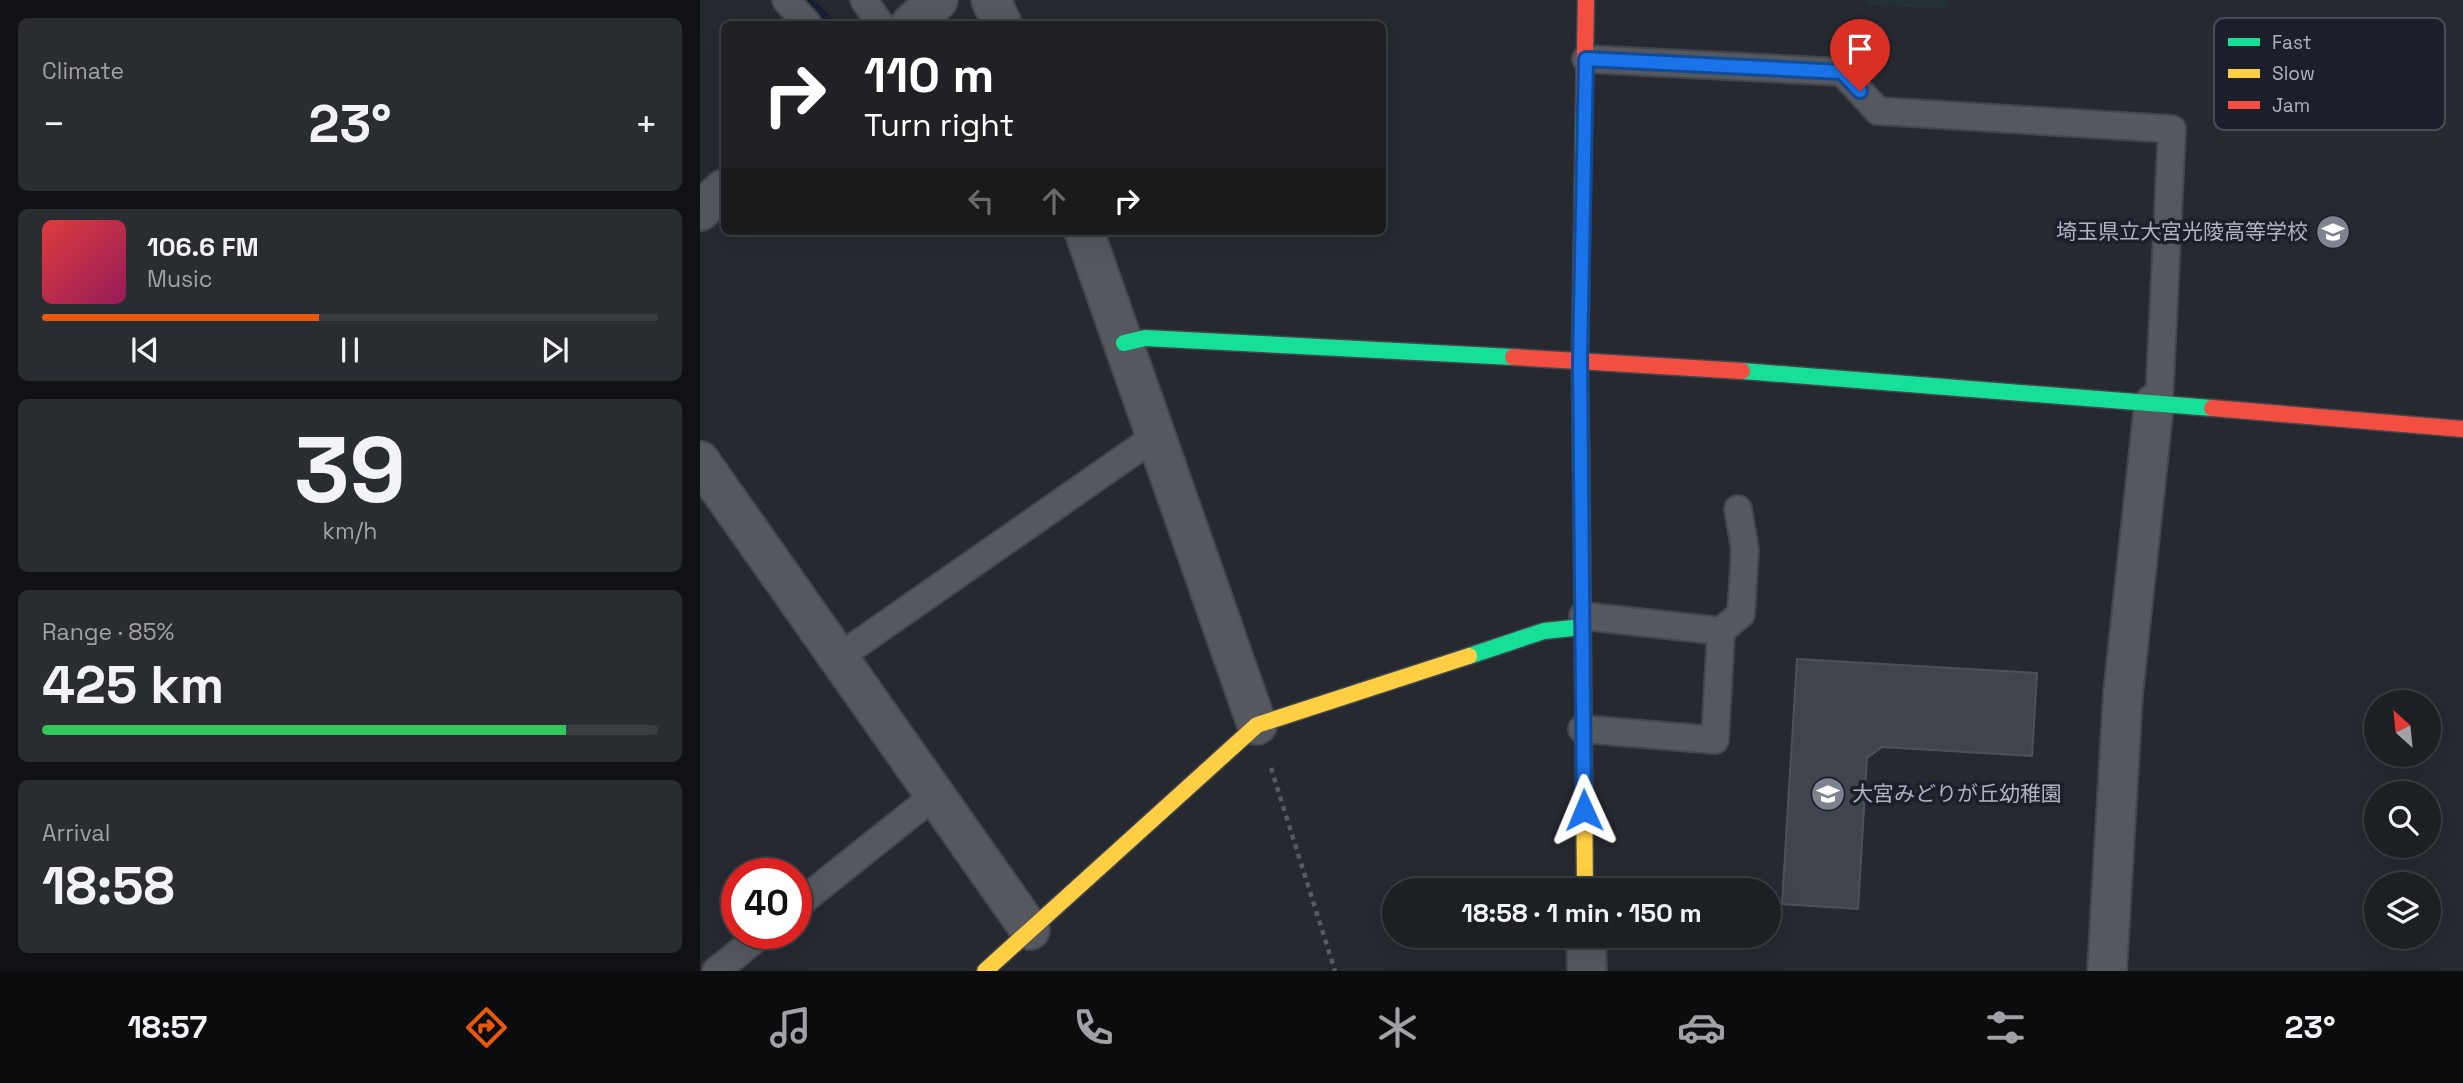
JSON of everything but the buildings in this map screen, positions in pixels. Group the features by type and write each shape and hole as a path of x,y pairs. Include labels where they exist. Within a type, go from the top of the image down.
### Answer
{"street":[{"path":"914,21 939,0"},
{"path":"991,0 1001,21"},
{"path":"1585,878 1580,360 1586,0"},
{"path":"700,211 721,192"},
{"path":"1085,235 1257,725"},
{"path":"1124,343 1145,338 1580,360 1808,375 2463,429"},
{"path":"2107,971 2123,694 2156,404"},
{"path":"700,461 1030,930"},
{"path":"985,971 1257,725 1544,631 1583,622"},
{"path":"1586,948 1587,971"}],"lane":[{"path":"786,0 805,21"},
{"path":"864,0 878,21"},
{"path":"1586,59 1842,72 1878,111 2172,129 2156,404"},
{"path":"839,657 1156,436"},
{"path":"1583,622 1721,631 1741,614 1745,550 1738,509"},
{"path":"1582,729 1715,740 1721,631"},
{"path":"812,893 935,795"},
{"path":"716,971 743,949"}],"path":[{"path":"1257,725 1335,971"}],"shaded area":[{"path":"1867,0 1949,0 1948,9 1867,5"}],"waterway":[{"path":"804,0 825,21"}],"traffic: fast":[{"path":"1582,540 1580,360 1584,104"},
{"path":"1124,343 1145,338 1513,357"},
{"path":"1742,371 2212,408"},
{"path":"1469,656 1544,631 1583,627"}],"traffic: slow":[{"path":"1582,540 1585,878"},
{"path":"985,971 1257,725 1469,656"}],"traffic: jam":[{"path":"1584,104 1586,0"},
{"path":"1513,357 1742,371"},
{"path":"2212,408 2463,429"}],"place":[{"name":"埼玉県立大宮光陵高等学校","path":"2333,232"},
{"name":"大宮みどりが丘幼稚園","path":"1828,794"}],"route":[{"path":"1584,810 1580,360 1586,59 1842,72 1860,91"}]}
